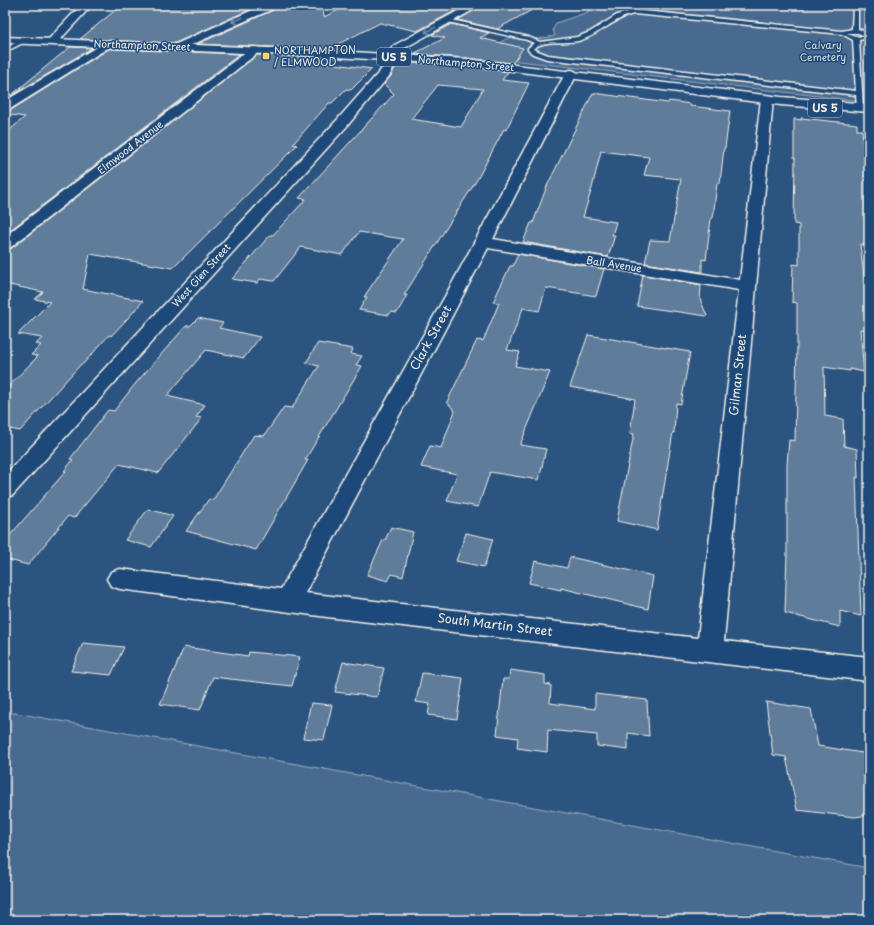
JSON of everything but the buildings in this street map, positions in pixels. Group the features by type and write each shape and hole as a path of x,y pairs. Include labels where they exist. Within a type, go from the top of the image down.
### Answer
{"street":[{"path":"52,42 87,5"},
{"path":"178,47 273,5"},
{"name":"West Glen Street","path":"5,489 342,123 386,72 391,64 392,57 397,48 477,5"},
{"name":"Northampton Street","path":"5,40 255,50 466,62 866,110"},
{"path":"5,106 107,44"},
{"name":"Elmwood Avenue","path":"5,244 255,50"},
{"name":"Clark Street","path":"288,600 482,242 571,74"},
{"name":"Gilman Street","path":"710,651 747,286 774,100"},
{"name":"Ball Avenue","path":"482,242 747,286"},
{"name":"South Martin Street","path":"120,578 288,600 869,669"}],"lane":[{"path":"855,30 856,5 869,8"},
{"path":"843,33 849,37 856,38 864,38 868,35 855,30 843,33 634,12 625,14 580,39 539,43 532,45 531,51 538,55 547,57 859,93"},
{"path":"447,21 529,39 539,43"},
{"path":"856,38 859,93 866,110"},
{"path":"5,50 24,40"}],"green space":[{"name":"Calvary Cemetery","path":"590,5 869,5 869,102 476,56 515,34 538,39 555,36 553,30 556,23 588,12"},
{"path":"5,713 16,713 869,868 869,920 5,920"}],"place":[{"name":"NORTHAMPTON / ELMWOOD","path":"266,56"}]}
